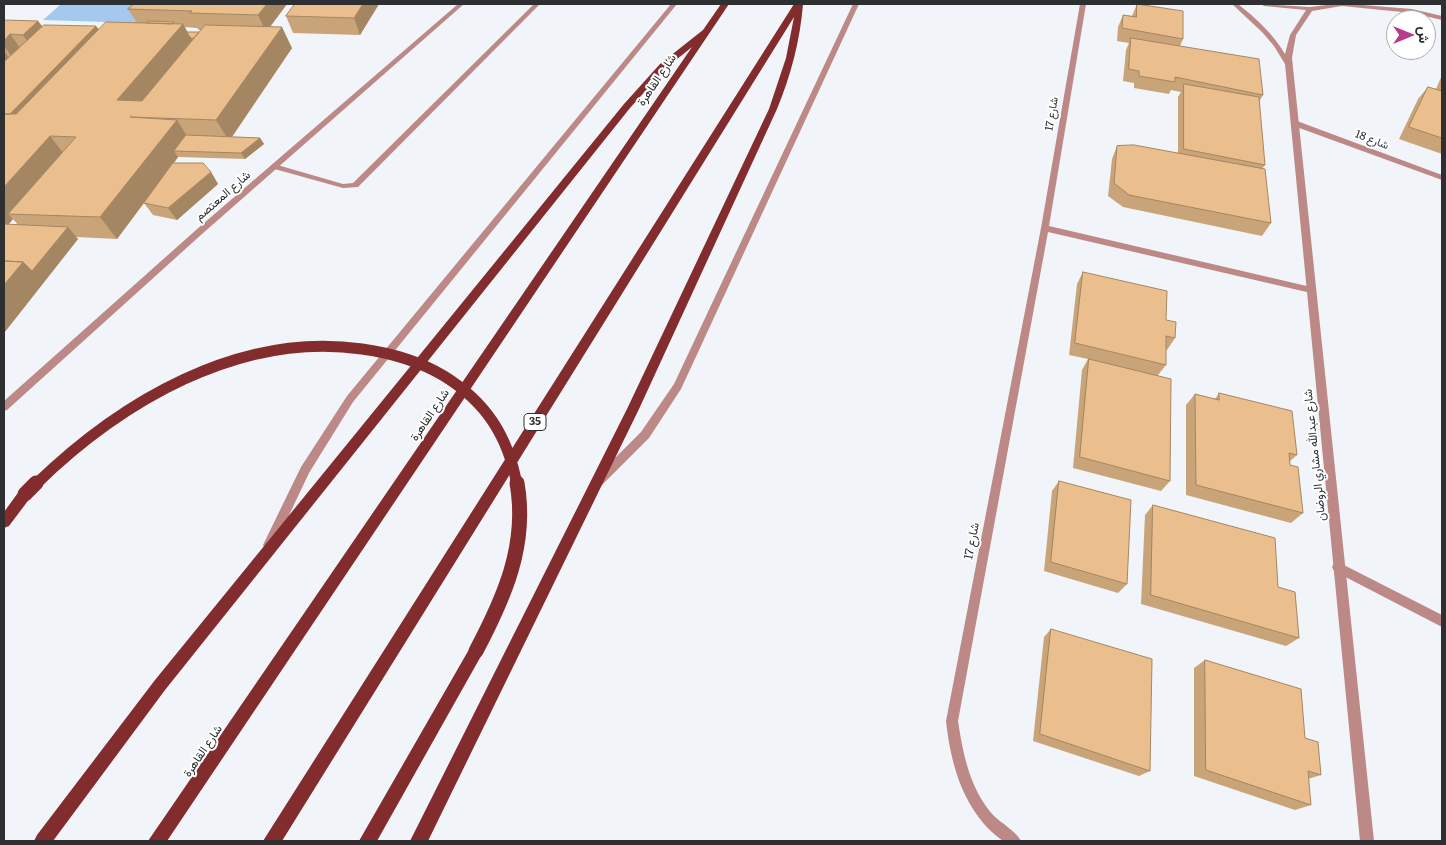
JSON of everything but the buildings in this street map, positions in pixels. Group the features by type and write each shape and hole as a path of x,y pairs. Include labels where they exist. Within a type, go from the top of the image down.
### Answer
{"main road":[{"name":"شارع القاهرة","path":"157,841 725,4"},
{"path":"419,841 634,410 783,86 796,41 799,4"},
{"name":"35","path":"272,841 799,4"},
{"path":"43,841 160,685 644,85 663,66 705,32"},
{"path":"4,522 25,494 72,449 117,415 159,390 220,365 263,353 321,346 353,347 411,359 437,370 460,385 480,403 497,425 509,449 517,478 521,508 518,542 510,577 496,614 368,841"}],"street":[{"name":"شارع المعتصم","path":"4,408 274,166 460,4"},
{"path":"274,166 343,186 355,185 537,4"},
{"path":"266,552 305,470 350,399 674,4"},
{"path":"597,482 645,435 678,386 856,4"},
{"name":"شارع 17","path":"1014,841 989,822 976,802 958,763 952,721 1045,228 1083,4"},
{"name":"شارع عبدالله مشاري الروضان","path":"1234,4 1271,38 1288,67"},
{"path":"1264,4 1310,9 1345,4 1412,11 1442,18"},
{"name":"شارع عبدالله مشاري الروضان","path":"1310,9 1292,35 1288,48 1288,67 1367,841"},
{"name":"شارع 18","path":"1294,122 1442,178"},
{"path":"1045,228 1311,290"},
{"path":"1338,567 1442,621"}],"shaded area":[{"path":"61,4 156,4 138,23 43,20"}]}
